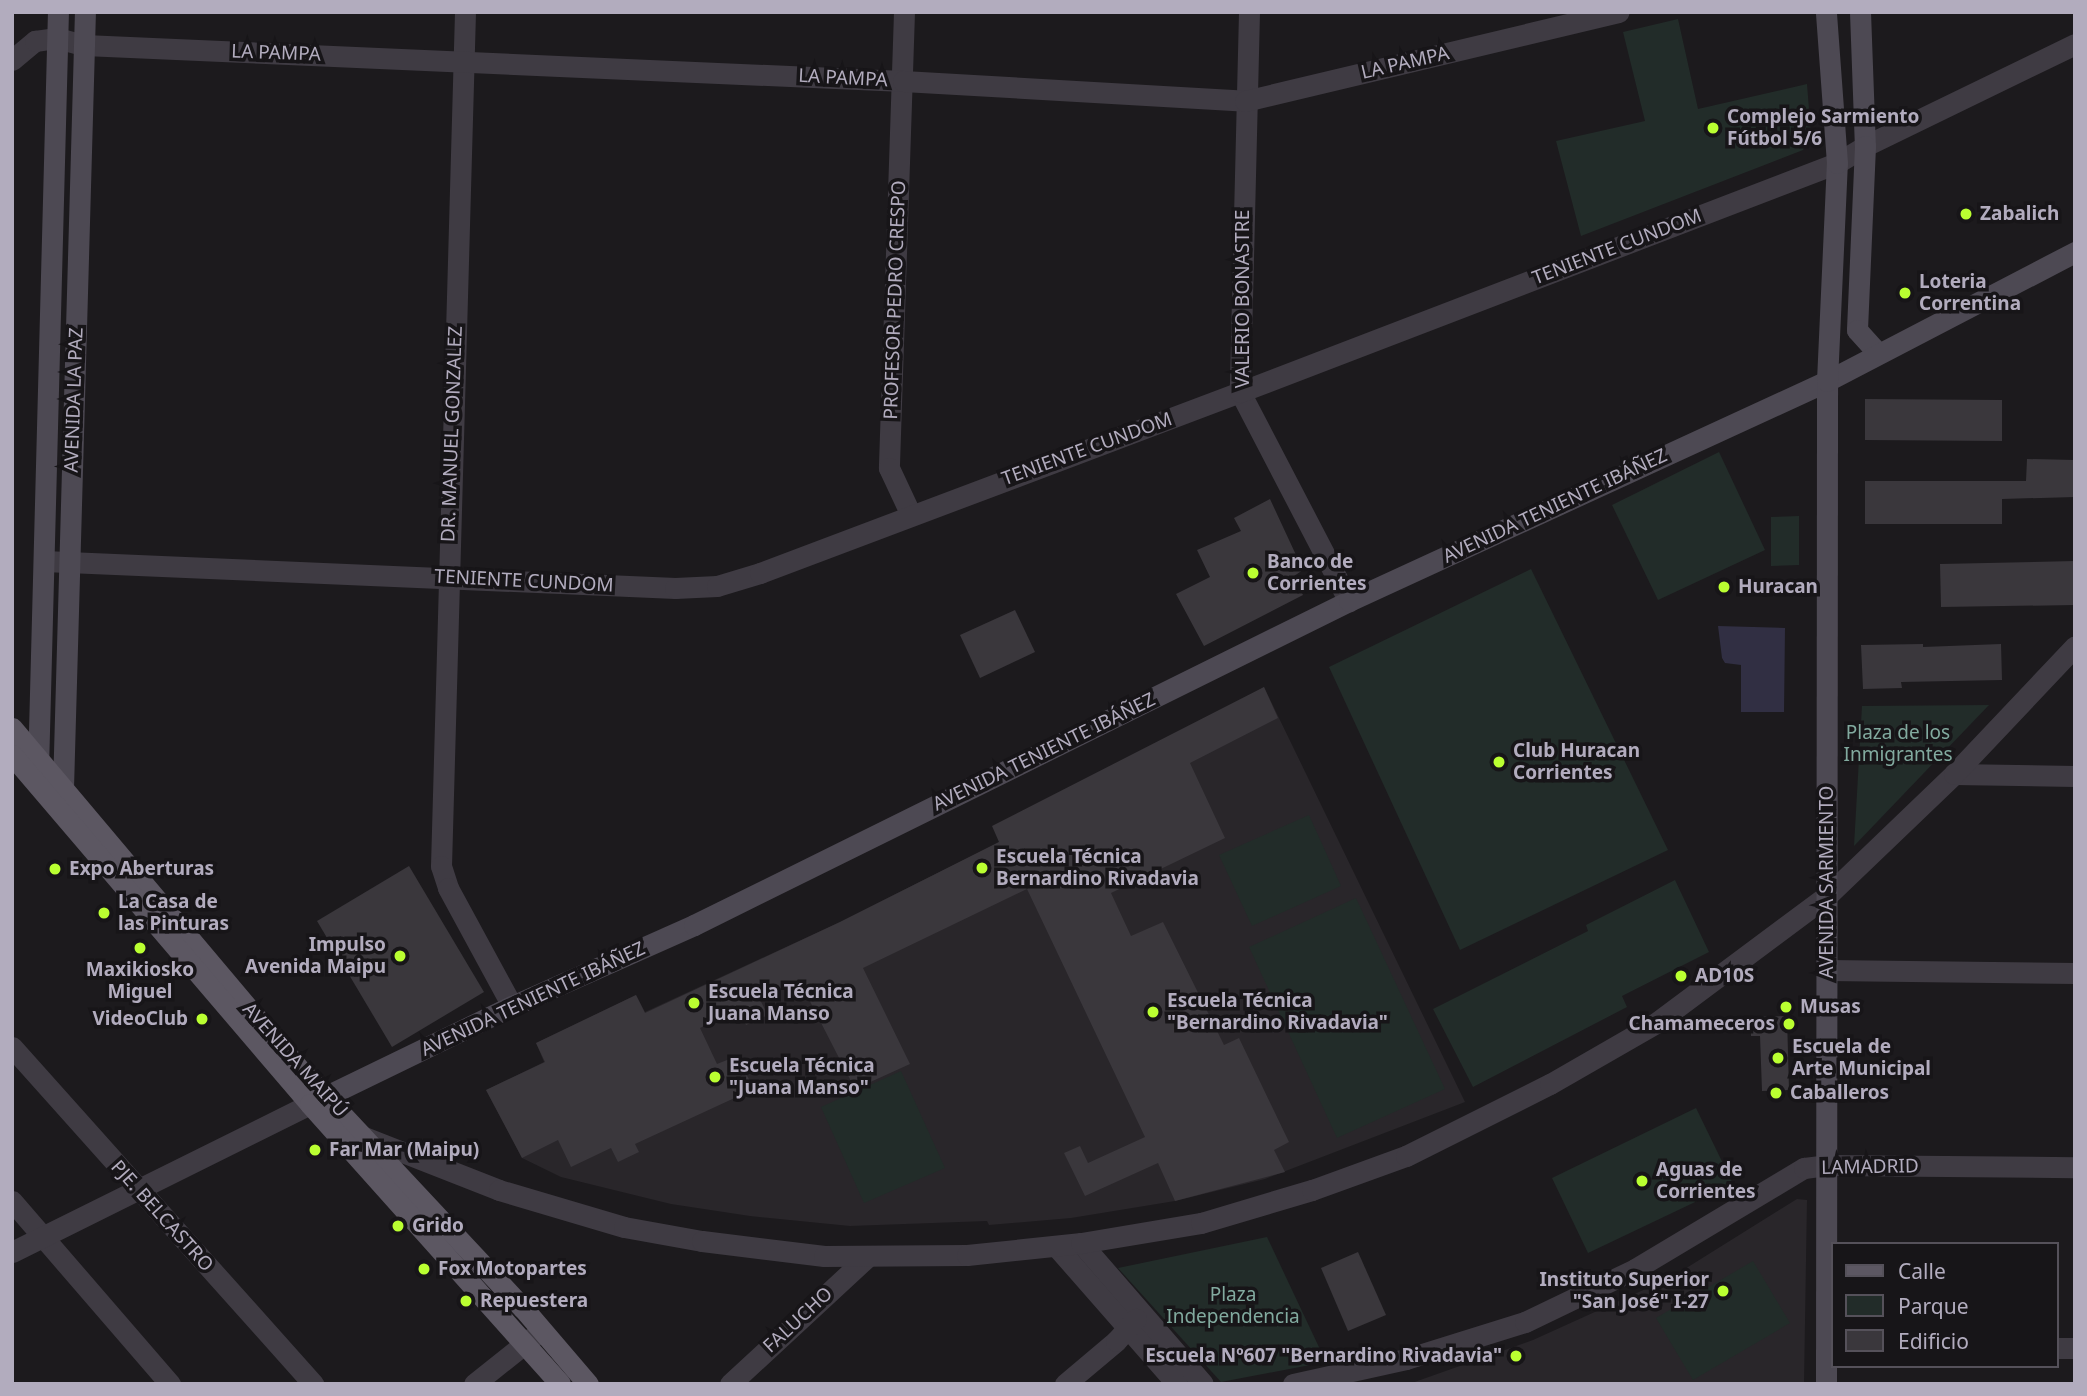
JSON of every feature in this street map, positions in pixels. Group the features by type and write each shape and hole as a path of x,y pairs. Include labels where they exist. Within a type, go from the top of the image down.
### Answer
{"main road":[{"name":"AVENIDA LA PAZ","path":"37,784 58,12"},
{"name":"AVENIDA LA PAZ","path":"63,788 85,12"},
{"name":"AVENIDA SARMIENTO","path":"1826,12 1837,163 1827,381 1830,1346 1826,1384"},
{"path":"1860,12 1864,146 1857,330 1878,353"},
{"name":"AVENIDA TENIENTE IBÁÑEZ","path":"318,1101 512,1006 694,925 1349,601 1827,381 2075,252"},
{"name":"AVENIDA MAIPÚ","path":"12,728 318,1101 362,1136 542,1330 588,1384"},
{"name":"AVENIDA MAIPÚ","path":"12,755 318,1101 560,1384"}],"street":[{"name":"DR. MANUEL GONZALEZ","path":"465,12 441,866 448,888 512,1006"},
{"name":"PROFESOR PEDRO CRESPO","path":"904,12 890,468 911,515"},
{"name":"VALERIO BONASTRE","path":"1249,12 1240,392 1349,601"},
{"name":"LA PAMPA","path":"57,37 84,45 903,81 1245,101 1619,12"},
{"path":"12,60 35,41 57,37"},
{"name":"TENIENTE CUNDOM","path":"44,561 675,588 718,586 761,573 1240,392 1837,163 1864,146 2075,44"},
{"path":"362,1136 499,1190 624,1227 702,1241 824,1256 967,1255 1081,1243 1201,1223 1312,1190 1406,1156 1462,1131 1656,1023 1828,895 1955,774 2075,646"},
{"path":"1955,774 2075,776"},
{"path":"1827,970 2075,973"},
{"name":"PJE. BELCASTRO","path":"12,1047 313,1384"},
{"name":"AVENIDA TENIENTE IBÁÑEZ","path":"12,1252 318,1101"},
{"name":"LAMADRID","path":"1293,1384 1406,1359 1525,1322 1635,1269 1804,1168 1828,1165 2075,1167"},
{"path":"12,1201 46,1237 170,1384"},
{"path":"1081,1243 1177,1384"},
{"path":"1056,1246 1203,1384"},
{"name":"FALUCHO","path":"730,1384 867,1257"},
{"path":"1065,1384 1134,1321"},
{"path":"474,1384 542,1330"}],"shaded area":[{"path":"1718,626 1785,628 1784,712 1741,712 1741,665 1725,663 1722,658"},
{"name":"Escuela Técnica \"Bernardino Rivadavia\"","path":"1264,687 1465,1102 1265,1179 1175,1201 1071,1218 989,1225 987,1221 850,1226 750,1216 671,1204 561,1177 522,1158 486,1090 544,1062 536,1043 636,995 645,1012 840,922 999,842"},
{"name":"Instituto Superior \"San José\" I-27","path":"1797,1199 1807,1200 1804,1384 1409,1384 1533,1340 1672,1277"}],"green space":[{"name":"Complejo Sarmiento Fútbol 5/6","path":"1678,19 1698,109 1807,84 1811,134 1803,150 1581,236 1556,141 1645,121 1623,32"},
{"path":"1719,452 1765,550 1658,600 1612,505"},
{"path":"1799,516 1799,565 1771,566 1771,517"},
{"name":"Club Huracan Corrientes","path":"1531,569 1668,850 1460,950 1329,667"},
{"name":"Plaza de los Inmigrantes","path":"1989,705 1854,846 1862,706"},
{"path":"1309,815 1341,886 1252,926 1219,855"},
{"path":"1675,880 1709,952 1622,996 1627,1007 1473,1087 1433,1009 1588,931 1586,925"},
{"path":"1356,898 1445,1089 1337,1138 1249,947"},
{"path":"901,1071 945,1168 864,1203 821,1107"},
{"name":"Aguas de Corrientes","path":"1696,1108 1733,1184 1588,1253 1552,1178"},
{"name":"Plaza Independencia","path":"1267,1237 1326,1362 1221,1382 1118,1268"},
{"path":"1753,1261 1790,1323 1693,1380 1656,1318"}],"building":[{"path":"1865,399 2002,400 2002,441 1865,440"},
{"path":"2027,459 2075,460 2075,497 2002,499 2002,524 1865,524 1865,481 2026,481"},
{"name":"Banco de Corrientes","path":"1270,499 1303,570 1294,576 1303,595 1204,646 1176,594 1210,577 1197,550 1241,531 1234,518"},
{"path":"2075,561 2075,605 1941,607 1940,564"},
{"path":"1015,610 1035,652 980,678 960,635"},
{"path":"1923,644 1923,647 2001,644 2002,680 1901,682 1902,688 1863,689 1861,645"},
{"name":"Escuela Técnica \"Bernardino Rivadavia\"","path":"1264,687 1278,718 1190,763 1225,838 1111,893 1131,936 1163,922 1224,1045 1239,1038 1289,1142 1274,1150 1285,1172 1175,1201 1158,1163 1085,1196 1064,1153 1080,1146 1088,1163 1145,1137 1027,889 863,968 910,1064 855,1089 799,980 759,998 768,1015 746,1025 739,1009 700,1028 717,1064 737,1056 754,1089 635,1144 639,1152 618,1162 611,1148 571,1167 558,1140 522,1158 486,1090 545,1062 536,1043 636,995 645,1013 840,922 999,842 992,826"},
{"name":"Impulso Avenida Maipu","path":"409,866 484,992 392,1047 317,921"},
{"name":"Escuela de Arte Municipal","path":"1787,1016 1789,1090 1762,1091 1760,1036 1751,1036 1750,1017"},
{"path":"1358,1252 1386,1315 1348,1331 1321,1268"}],"place":[{"name":"Complejo Sarmiento Fútbol 5/6","path":"1713,128"},
{"name":"Zabalich","path":"1966,214"},
{"name":"Loteria Correntina","path":"1905,293"},
{"name":"Banco de Corrientes","path":"1253,573"},
{"name":"Huracan","path":"1724,587"},
{"name":"Club Huracan Corrientes","path":"1499,762"},
{"name":"Escuela Técnica Bernardino Rivadavia","path":"982,868"},
{"name":"Expo Aberturas","path":"55,869"},
{"name":"La Casa de las Pinturas","path":"104,913"},
{"name":"Maxikiosko Miguel","path":"140,948"},
{"name":"Impulso Avenida Maipu","path":"400,956"},
{"name":"AD10S","path":"1681,976"},
{"name":"Escuela Técnica Juana Manso","path":"694,1003"},
{"name":"Musas","path":"1786,1007"},
{"name":"Escuela Técnica \"Bernardino Rivadavia\"","path":"1153,1012"},
{"name":"VideoClub","path":"202,1019"},
{"name":"Chamameceros","path":"1789,1024"},
{"name":"Escuela de Arte Municipal","path":"1778,1058"},
{"name":"Escuela Técnica \"Juana Manso\"","path":"715,1077"},
{"name":"Caballeros","path":"1776,1093"},
{"name":"Far Mar (Maipu)","path":"315,1150"},
{"name":"Aguas de Corrientes","path":"1642,1181"},
{"name":"Grido","path":"398,1226"},
{"name":"Fox Motopartes","path":"424,1269"},
{"name":"Instituto Superior \"San José\" I-27","path":"1723,1291"},
{"name":"Repuestera","path":"466,1301"},
{"name":"Escuela Nº607 \"Bernardino Rivadavia\"","path":"1516,1356"}]}
